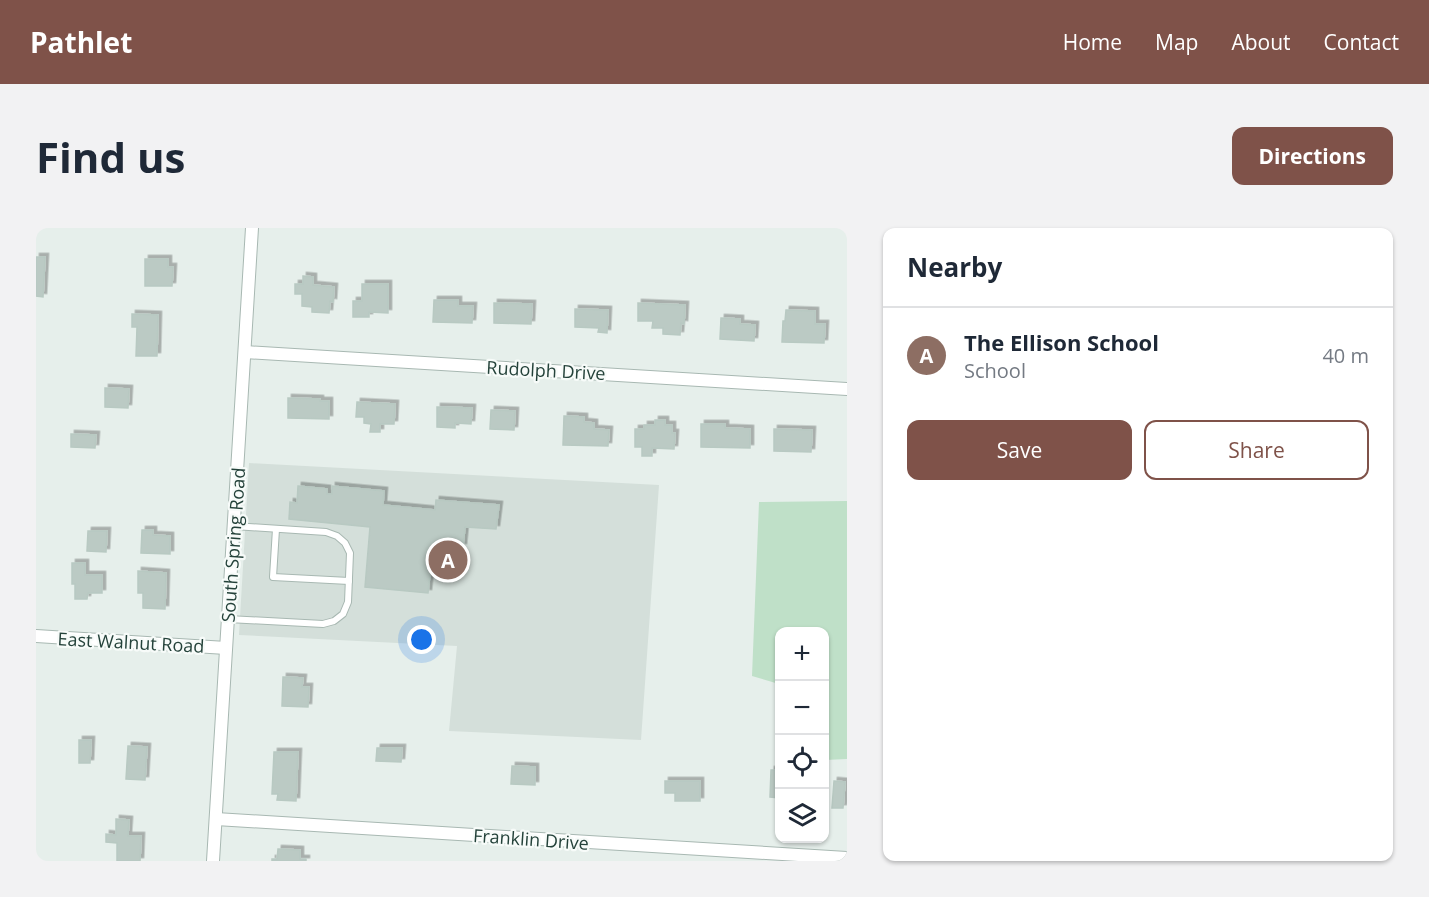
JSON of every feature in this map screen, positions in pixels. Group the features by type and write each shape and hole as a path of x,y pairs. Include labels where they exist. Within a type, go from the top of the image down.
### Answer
{"street":[{"name":"South Spring Road","path":"213,861 252,228"},
{"name":"Rudolph Drive","path":"245,352 847,389"},
{"name":"East Walnut Road","path":"36,636 226,648"},
{"name":"Franklin Drive","path":"216,819 804,858 847,858"}],"lane":[{"path":"228,619 322,624 334,621 343,615 348,602 350,553 345,543 337,536 326,532 234,526"},
{"path":"276,529 273,577 349,581"}],"shaded area":[{"path":"249,463 659,485 641,740 449,731 457,646 239,635"}],"green space":[{"path":"847,501 847,759 829,760 829,627 775,627 775,683 752,676 759,502"}],"building":[{"path":"36,257 45,257 43,297 36,296"},
{"path":"145,259 168,259 168,267 173,267 172,286 145,286"},
{"path":"303,276 313,277 313,285 334,287 333,302 330,301 329,313 312,312 312,307 302,306 302,294 295,294 295,284 303,284"},
{"path":"362,284 388,284 388,313 369,312 369,317 353,317 353,301 362,301"},
{"path":"434,300 458,300 458,306 473,306 472,323 433,322"},
{"path":"494,303 532,304 531,324 494,323"},
{"path":"638,303 685,305 684,324 681,323 680,335 663,334 663,328 652,328 653,321 638,321"},
{"path":"575,309 608,310 607,333 598,332 599,328 575,327"},
{"path":"786,310 815,311 815,324 825,324 824,343 782,342"},
{"path":"132,314 158,315 157,356 136,356 137,327 132,327"},
{"path":"721,318 740,319 740,324 755,325 754,341 720,339"},
{"path":"105,388 129,389 128,408 105,407"},
{"path":"288,398 329,401 329,419 288,418"},
{"path":"357,402 395,404 394,424 380,424 380,432 370,432 371,424 364,423 364,417 356,417"},
{"path":"437,407 472,408 471,424 455,423 455,428 437,427"},
{"path":"491,410 515,411 514,430 490,429"},
{"path":"564,416 584,417 584,422 594,423 594,429 609,430 608,446 563,445"},
{"path":"655,420 665,420 665,425 672,425 672,433 675,433 674,449 652,448 652,456 642,456 642,447 635,447 635,429 644,429 644,425 655,425"},
{"path":"701,424 725,424 725,428 750,429 750,448 701,447"},
{"path":"774,429 812,430 811,452 774,451"},
{"path":"71,434 96,435 95,448 71,447"},
{"path":"298,486 327,489 327,494 332,494 332,486 384,491 383,505 435,510 436,500 499,505 496,529 465,527 463,547 433,544 428,593 365,587 370,527 289,519 290,502 297,503"},
{"path":"142,530 153,530 153,535 170,536 170,554 141,553"},
{"path":"88,531 107,531 106,552 87,551"},
{"path":"72,563 85,563 85,575 102,575 102,593 88,593 87,599 75,599"},
{"path":"138,571 166,573 165,609 143,608 143,593 138,593"},
{"path":"283,677 303,678 302,687 309,687 308,707 282,706"},
{"path":"79,740 91,740 90,763 79,763"},
{"path":"128,746 147,747 145,780 126,779"},
{"path":"377,748 402,748 401,762 376,761"},
{"path":"274,752 298,752 296,801 277,800 278,794 272,794"},
{"path":"512,766 535,767 535,785 511,784"},
{"path":"771,770 775,770 775,798 770,797"},
{"path":"665,781 700,781 700,801 675,801 675,793 665,793"},
{"path":"834,781 845,782 843,808 832,808"},
{"path":"116,819 129,820 128,836 141,836 140,861 117,861 117,843 106,842 106,834 116,835"},
{"path":"278,849 300,850 300,859 306,859 306,861 272,861 272,859 277,859"}],"place":[{"name":"The Ellison School","path":"448,560"}]}
